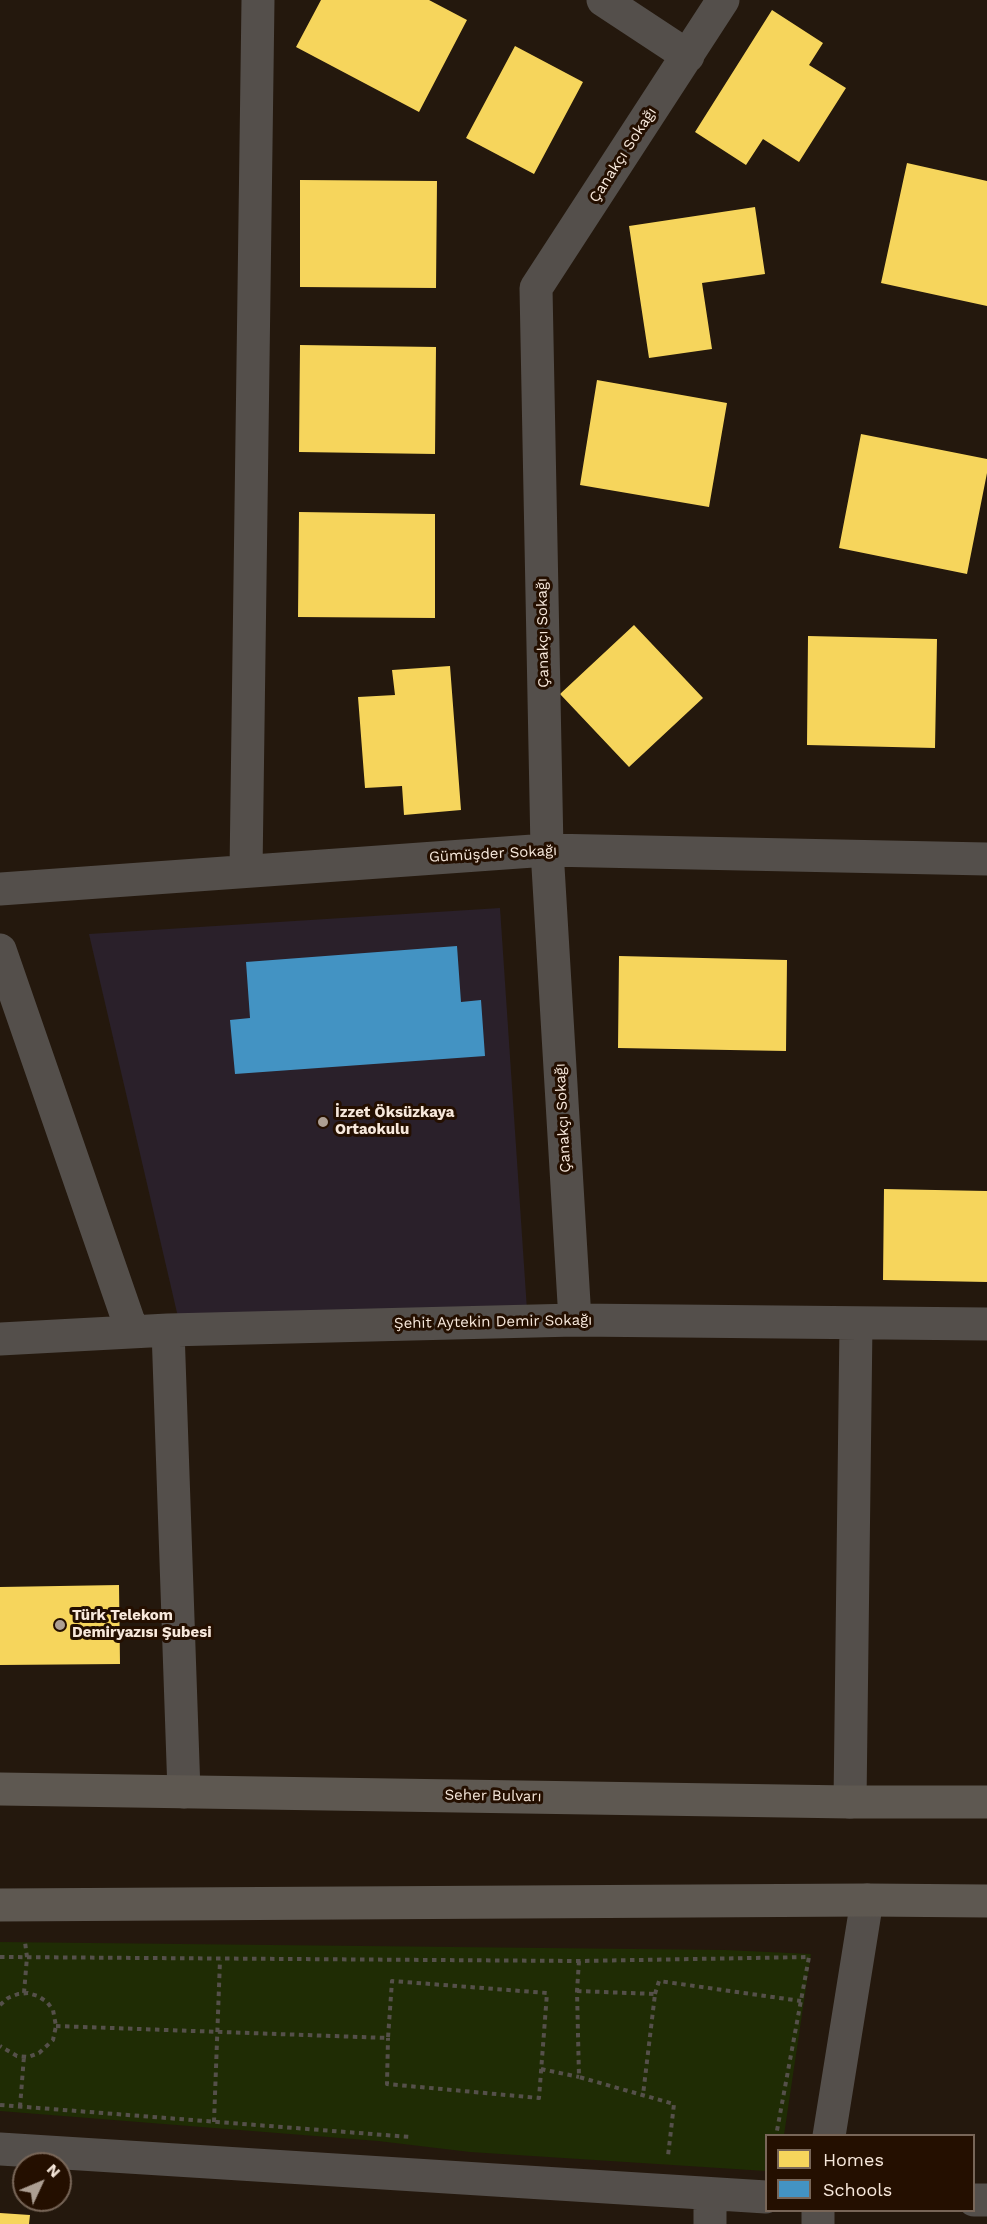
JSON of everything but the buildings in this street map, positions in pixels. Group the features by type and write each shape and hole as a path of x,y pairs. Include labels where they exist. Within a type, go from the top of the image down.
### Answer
{"main road":[{"name":"Seher Bulvarı","path":"0,1789 850,1802 987,1802"},
{"path":"0,1905 987,1901"}],"street":[{"path":"246,871 258,0"},
{"path":"603,0 688,56"},
{"name":"Çanakçı Sokağı","path":"575,1320 548,850 536,288 723,0"},
{"name":"Gümüşder Sokağı","path":"0,889 548,850 987,860"},
{"path":"0,950 132,1332"},
{"name":"Şehit Aytekin Demir Sokağı","path":"0,1339 168,1330 575,1320 987,1324"},
{"path":"850,1802 856,1323"},
{"path":"168,1330 184,1792"},
{"path":"829,2134 867,1900"},
{"path":"0,2149 710,2209 765,2198"}],"path":[{"path":"24,1993 27,1957 25,1942"},
{"path":"0,1957 579,1961 809,1957 776,2134"},
{"path":"214,2122 220,1960"},
{"path":"579,1961 577,1991 579,2077"},
{"path":"643,2095 655,1994 659,1980 801,2001"},
{"path":"392,1981 547,1993 539,2098 387,2084 388,2038 392,1981"},
{"path":"577,1991 655,1994"},
{"path":"0,2005 8,1998 24,1993 38,1996 52,2010 56,2026 53,2040 39,2053 24,2056 8,2052 0,2046"},
{"path":"56,2026 388,2038"},
{"path":"20,2107 24,2056"},
{"path":"542,2069 674,2104 668,2156"},
{"path":"0,2105 417,2137"},
{"path":"656,2155 679,2157"}],"shaded area":[{"name":"İzzet Öksüzkaya Ortaokulu","path":"500,908 527,1310 178,1317 89,934"}],"green space":[{"path":"0,1942 726,1950 811,1954 784,2134 765,2134 765,2171 470,2152 378,2141 0,2111"}],"place":[{"name":"İzzet Öksüzkaya Ortaokulu","path":"323,1122"},
{"name":"Türk Telekom Demiryazısı Şubesi","path":"60,1625"}]}
